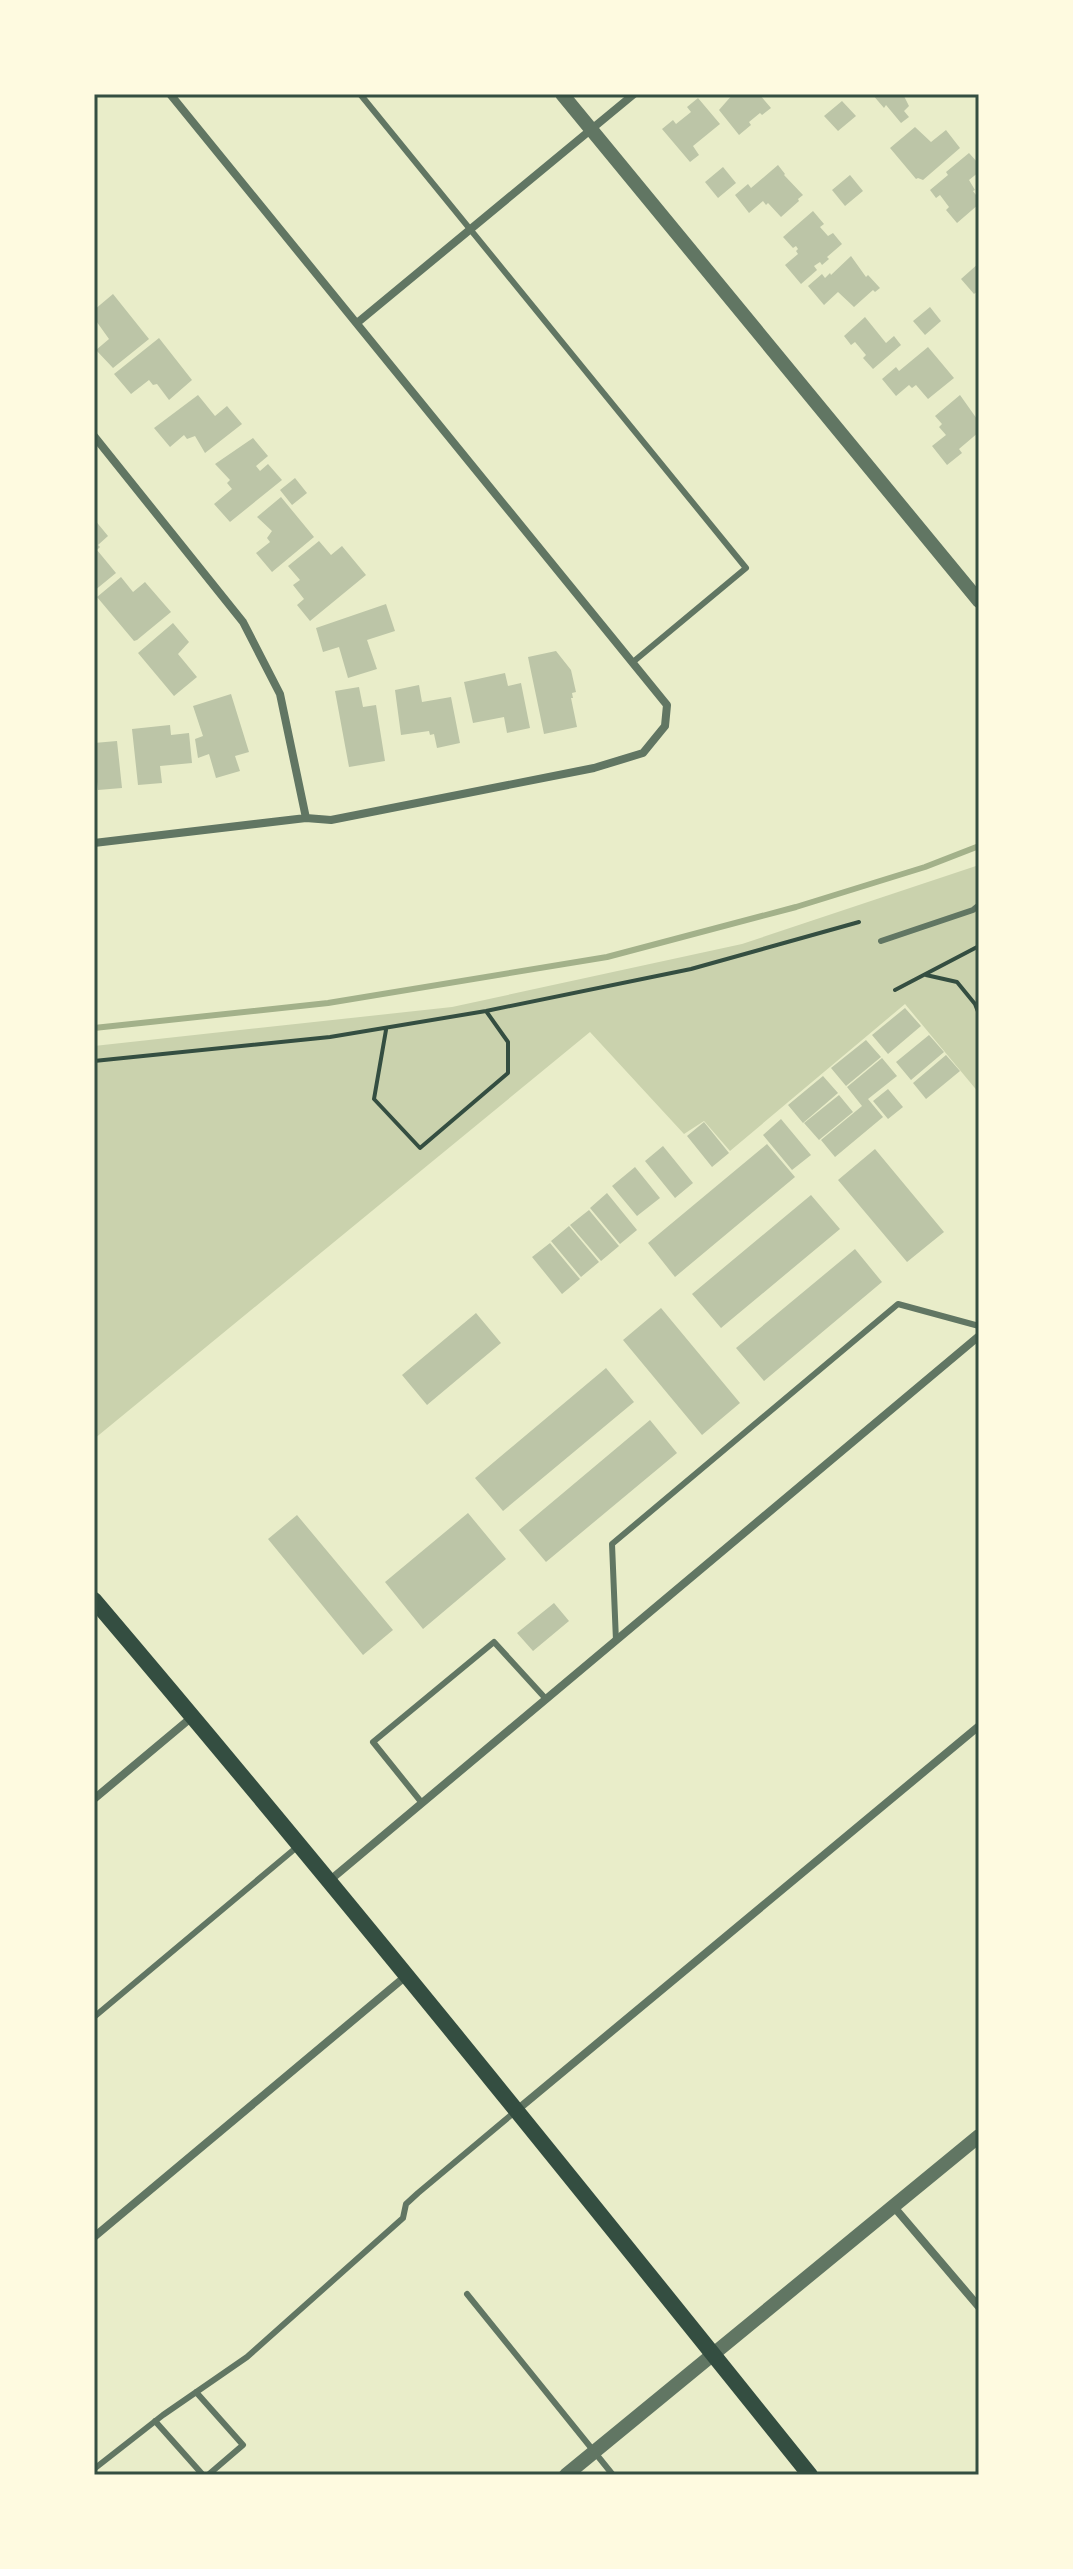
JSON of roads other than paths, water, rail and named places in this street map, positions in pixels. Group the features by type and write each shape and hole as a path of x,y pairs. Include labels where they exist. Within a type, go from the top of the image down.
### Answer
{"main road":[{"path":"94,1600 517,2110 810,2475"}],"street":[{"path":"94,843 306,818 331,820 594,768 643,753 665,726 667,705 170,94"},
{"path":"562,94 979,601"},
{"path":"357,323 634,94"},
{"path":"94,436 243,622 280,694 306,818"},
{"path":"329,1881 979,1336"},
{"path":"94,1799 193,1716"},
{"path":"517,2110 979,1726"},
{"path":"94,2237 406,1976"},
{"path":"566,2475 979,2136"},
{"path":"894,2207 979,2307"}],"lane":[{"path":"360,94 746,568 633,662"},
{"path":"881,941 973,910 979,905"},
{"path":"616,1641 612,1544 898,1304 979,1326"},
{"path":"422,1803 373,1742 494,1642 546,1699"},
{"path":"94,2017 299,1846"},
{"path":"94,2469 155,2421 247,2357 403,2218 406,2204 418,2193 517,2110"},
{"path":"467,2294 613,2475"},
{"path":"155,2421 206,2475 243,2445 196,2392"}],"waterway":[{"path":"94,1028 328,1003 607,957 796,907 925,867 979,846"}]}
